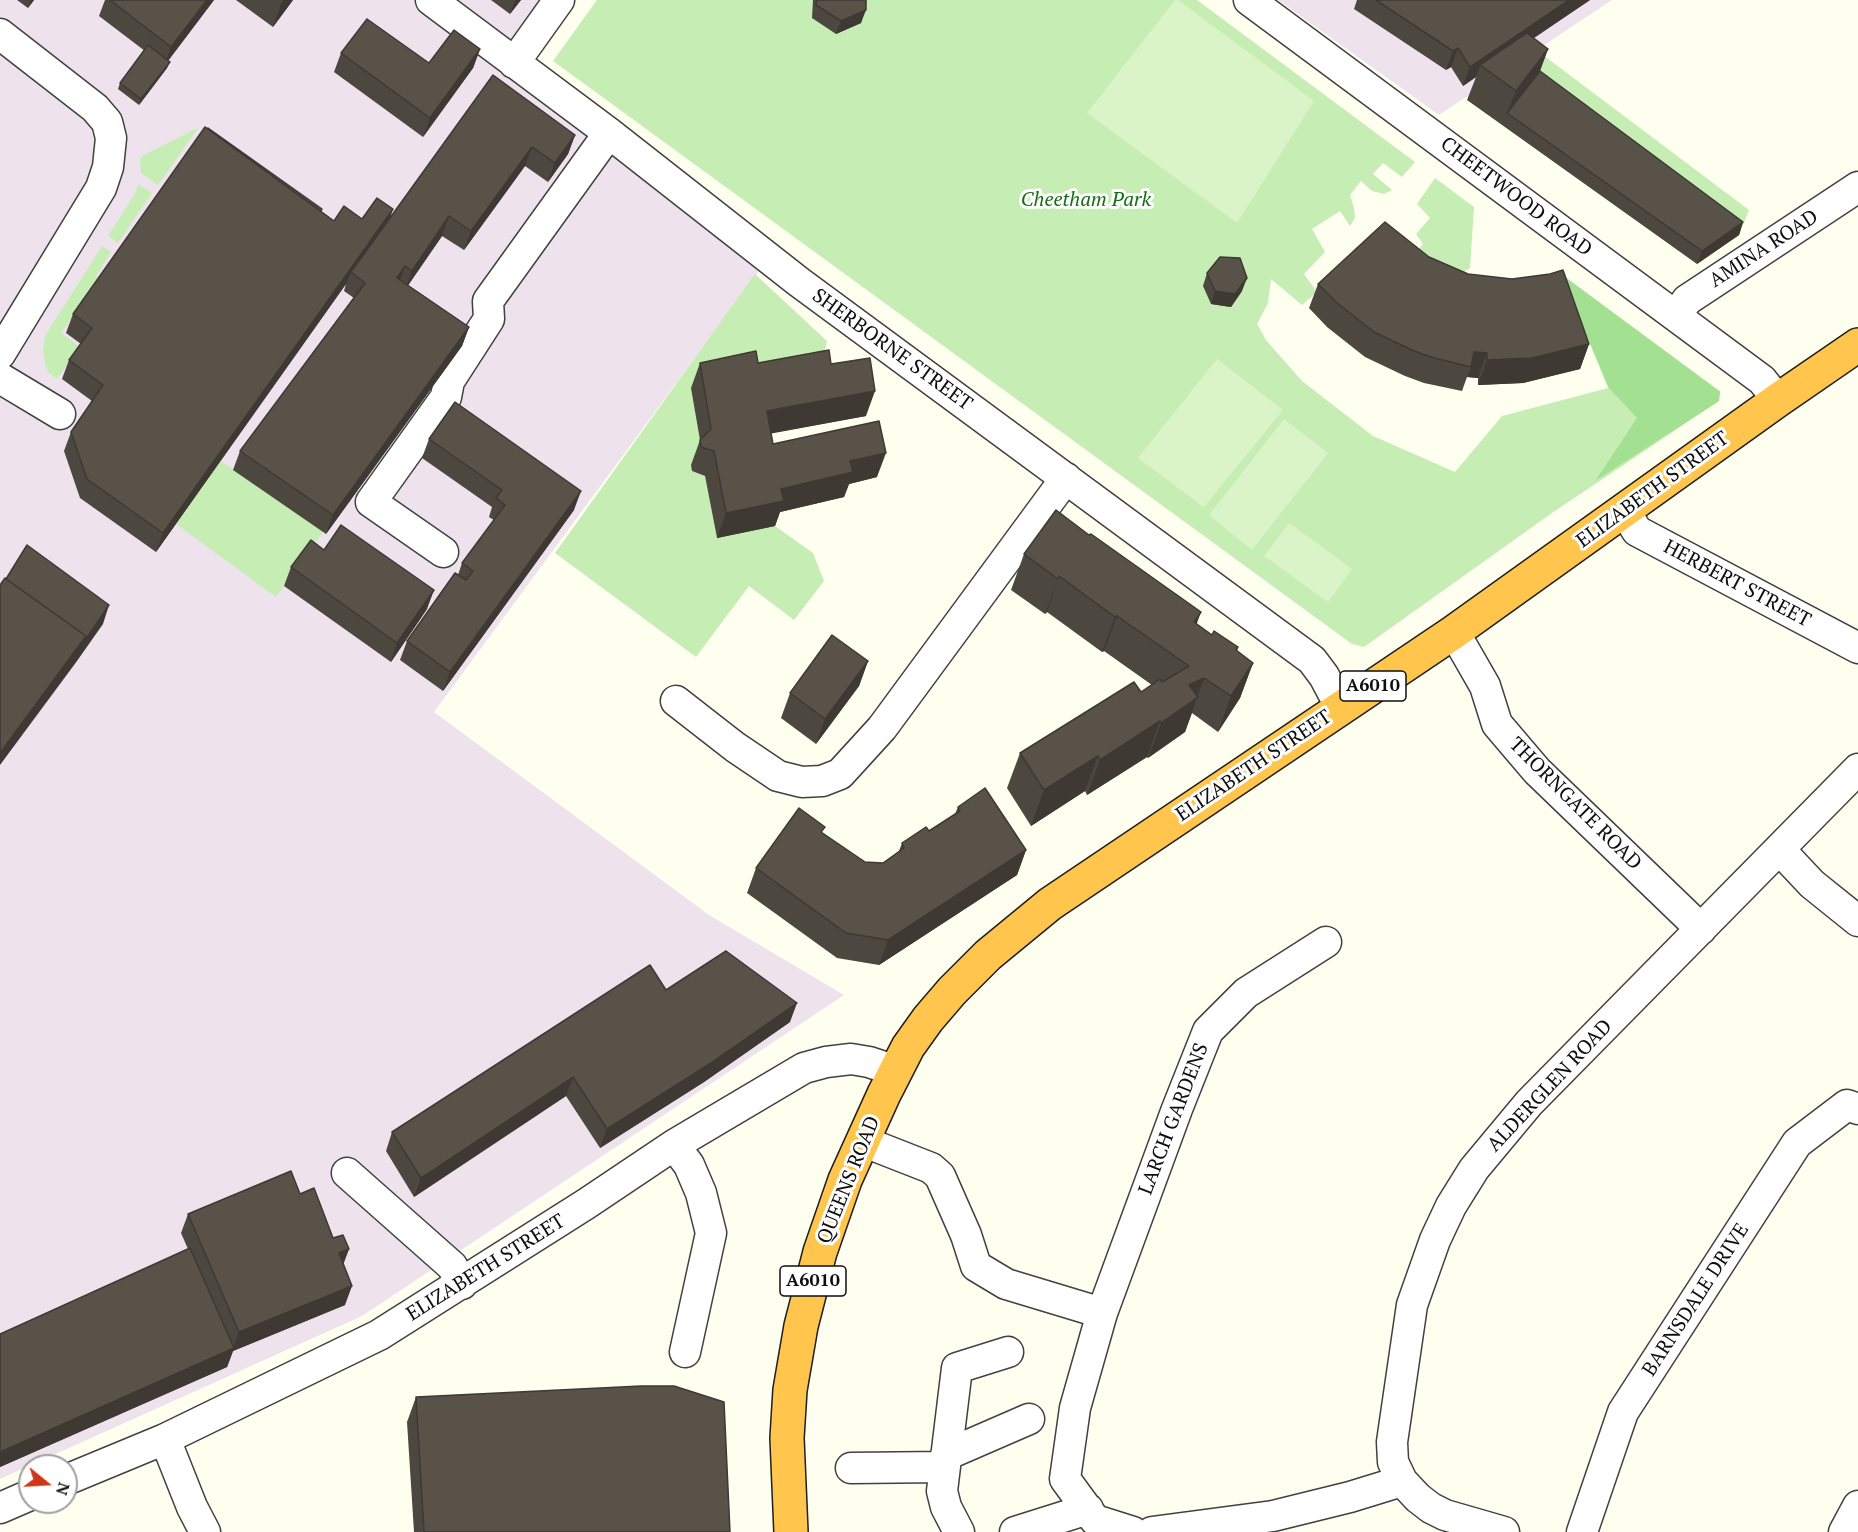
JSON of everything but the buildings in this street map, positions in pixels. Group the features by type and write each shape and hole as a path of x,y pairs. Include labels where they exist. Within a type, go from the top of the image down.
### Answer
{"highway":[{"name":"ELIZABETH STREET","path":"902,1059 928,1019 952,991 988,955 1050,904 1454,632 1858,345"},
{"name":"QUEENS ROAD","path":"791,1532 787,1438 790,1390 801,1326 820,1252 845,1180 902,1059"}],"street":[{"name":"SHERBORNE STREET","path":"431,0 609,133 799,282 1312,660 1324,676 1341,708"},
{"path":"514,63 560,0"},
{"name":"CHEETWOOD ROAD","path":"1249,0 1762,380 1778,400"},
{"path":"0,34 95,108 107,122 111,138 108,167 101,189 0,354"},
{"path":"443,552 371,502 446,397 448,381 489,319 488,301 609,133"},
{"name":"AMINA ROAD","path":"1676,316 1687,300 1858,187"},
{"path":"0,378 60,414"},
{"path":"676,701 735,747 778,776 802,782 822,781 840,774 882,728 1066,478"},
{"name":"HERBERT STREET","path":"1625,511 1637,531 1858,648"},
{"name":"THORNGATE ROAD","path":"1454,632 1485,686 1497,724 1537,771 1701,929"},
{"name":"ALDERGLEN ROAD","path":"1402,1481 1393,1462 1392,1442 1412,1305 1435,1240 1451,1206 1474,1169 1529,1103 1858,769"},
{"path":"1780,850 1812,884 1858,921"},
{"name":"LARCH GARDENS","path":"1133,1532 1095,1520 1065,1479 1075,1408 1102,1313 1177,1108 1208,1031 1246,993 1326,942"},
{"name":"ELIZABETH STREET","path":"78,1475 165,1439 379,1335 462,1284 674,1145 804,1068 851,1059 869,1062 902,1059"},
{"name":"BARNSDALE DRIVE","path":"1582,1532 1623,1412 1797,1143 1847,1105 1858,1108"},
{"path":"862,1142 931,1168 940,1176 966,1235 976,1266 1006,1284 1102,1313"},
{"path":"674,1145 689,1165 700,1193 711,1233 685,1352"},
{"path":"347,1173 452,1266 462,1284"},
{"path":"959,1532 946,1507 942,1491 957,1368 1008,1352"},
{"path":"851,1468 945,1461 1029,1419"},
{"path":"165,1439 192,1507 205,1532"},
{"path":"1152,1532 1273,1516 1350,1497 1402,1481 1431,1508 1445,1515 1504,1532"},
{"path":"0,1508 18,1500"},
{"path":"1844,1532 1858,1506"},
{"path":"1015,1532 1088,1509"}],"shaded area":[{"path":"0,0 575,0 529,63 778,245 434,712 709,915 844,995 362,1316 56,1454 18,1454 18,1471 0,1479"},
{"path":"1278,0 1612,0 1439,115"}],"green space":[{"name":"Cheetham Park","path":"597,0 1197,0 1415,162 1402,177 1383,163 1373,174 1392,190 1384,194 1372,191 1361,181 1350,195 1355,218 1350,226 1340,211 1312,229 1325,252 1304,274 1317,292 1302,305 1271,279 1268,303 1257,324 1266,340 1302,381 1373,436 1455,472 1502,416 1608,388 1561,274 1720,391 1719,401 1552,513 1364,647 1352,644 553,61"},
{"path":"1175,0 1314,101 1237,223 1087,113"},
{"path":"1539,52 1749,210 1739,235 1514,69"},
{"path":"199,127 158,185 141,173 142,156"},
{"path":"1435,178 1474,207 1470,268 1461,274 1413,256 1423,244 1416,234 1430,218 1417,204"},
{"path":"138,184 152,193 118,243 108,236 136,192"},
{"path":"102,246 111,252 96,276 99,279 61,333 80,347 57,379 48,372 45,363 43,350 45,336"},
{"path":"755,274 827,341 820,374 702,454 692,471 705,476 717,538 775,526 813,553 824,581 794,620 749,586 696,657 555,553"},
{"path":"1561,274 1720,392 1719,401 1595,481 1637,418 1609,388"},
{"path":"1217,359 1283,410 1204,507 1138,458"},
{"path":"1284,419 1328,453 1252,550 1209,515"},
{"path":"221,461 323,532 276,597 176,524"},
{"path":"1289,523 1352,569 1328,602 1264,556"}]}
